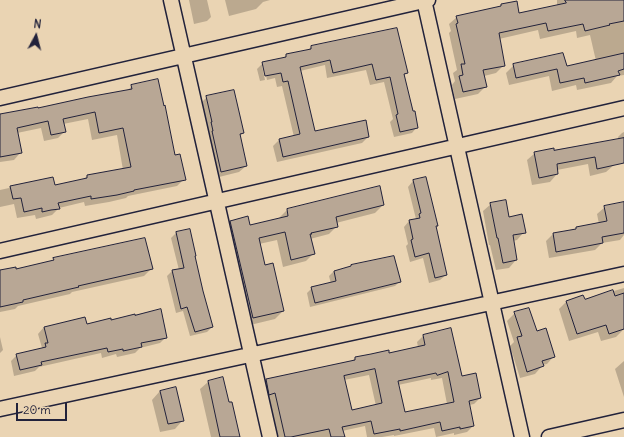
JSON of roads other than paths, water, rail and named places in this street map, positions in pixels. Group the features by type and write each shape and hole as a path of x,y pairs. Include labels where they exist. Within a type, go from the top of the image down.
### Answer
{"street":[{"path":"171,0 270,437"},
{"path":"0,98 425,0 456,146 522,437"},
{"path":"0,251 624,108"},
{"path":"0,409 624,274"},
{"path":"549,437 624,420"}]}
